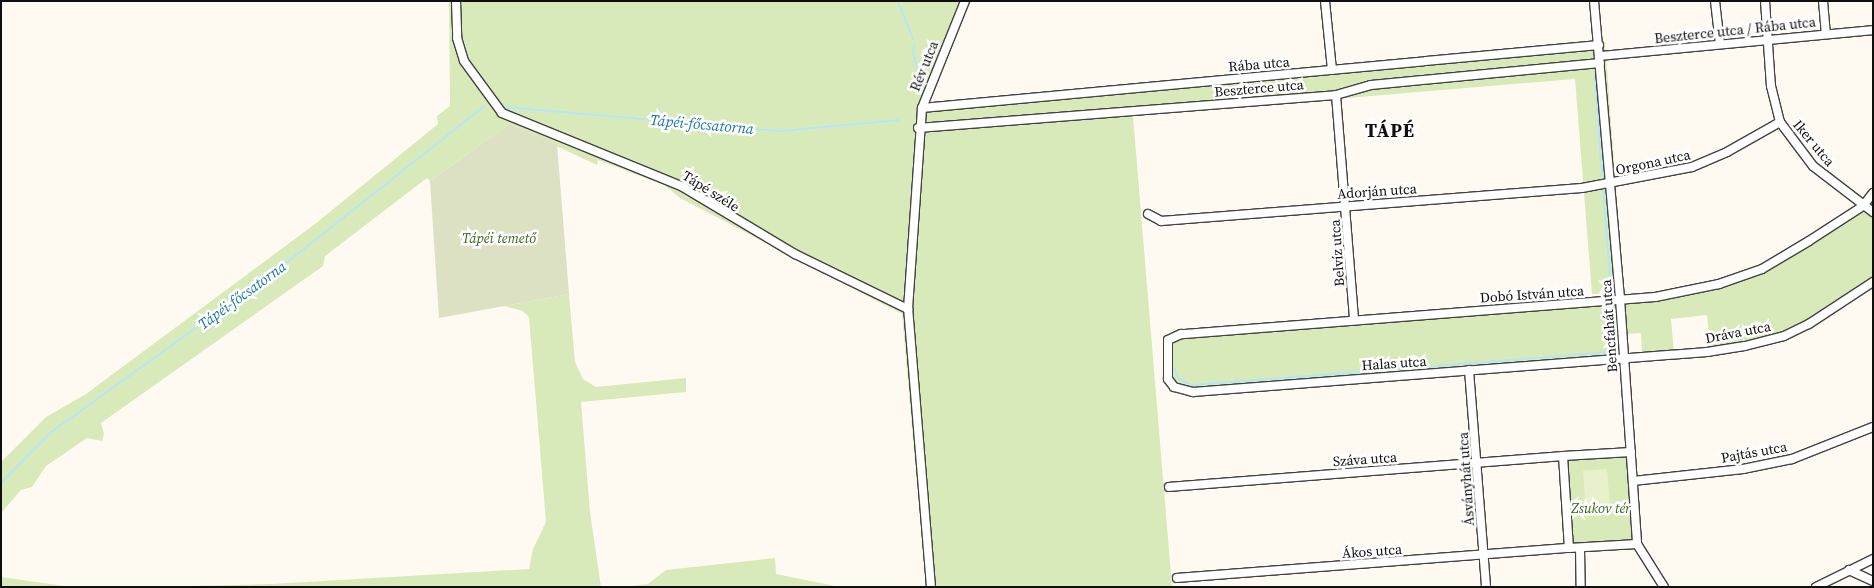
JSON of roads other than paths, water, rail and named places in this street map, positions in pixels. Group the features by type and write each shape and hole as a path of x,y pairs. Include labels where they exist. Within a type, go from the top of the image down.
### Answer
{"street":[{"name":"Tápé széle","path":"456,1 457,38 462,55 496,108 509,118 683,186 795,254 908,309"},
{"name":"Rév utca","path":"931,587 908,309 918,128 922,108 965,1"},
{"path":"1325,1 1332,70"},
{"name":"Bencfahát utca","path":"1594,1 1620,300 1637,544 1664,587"},
{"path":"1715,1 1720,44"},
{"name":"Iker utca","path":"1765,1 1771,86 1780,122 1813,166 1873,212"},
{"path":"1823,1 1826,34"},
{"name":"Beszterce utca / Rába utca","path":"1600,60 1720,44 1873,30"},
{"name":"Rába utca","path":"922,108 1598,45"},
{"name":"Beszterce utca","path":"918,128 1336,95 1372,85 1600,60"},
{"name":"Belvíz utca","path":"1336,95 1354,320"},
{"name":"Orgona utca","path":"1610,183 1692,167 1727,152 1780,122"},
{"name":"Adorján utca","path":"1148,214 1161,221 1610,183"},
{"name":"Dobó István utca","path":"1169,383 1168,340 1181,334 1620,300 1690,291 1762,269 1864,206 1873,193"},
{"name":"Dráva utca","path":"1624,359 1708,352 1768,340 1809,324 1873,282"},
{"name":"Halas utca","path":"1169,383 1193,392 1624,359"},
{"name":"Ásványhát utca","path":"1469,370 1478,463 1486,587"},
{"name":"Pajtás utca","path":"1633,480 1743,469 1792,459 1873,427"},
{"path":"1631,452 1563,456 1569,548 1637,544"},
{"name":"Száva utca","path":"1169,487 1563,456"},
{"name":"Ákos utca","path":"1176,578 1569,548"},
{"path":"1580,548 1581,587"},
{"path":"1816,587 1873,558"},
{"path":"1849,570 1873,581"}],"waterway":[{"path":"898,1 913,39"},
{"path":"914,45 913,53 923,85"},
{"path":"1595,77 1602,176"},
{"path":"922,89 924,83"},
{"name":"Tápéi-főcsatorna","path":"1,483 50,433 290,260 484,106"},
{"name":"Tápéi-főcsatorna","path":"505,107 782,131 898,120"},
{"path":"1603,187 1611,291"},
{"path":"1613,306 1615,351"},
{"path":"1173,368 1179,379 1192,385 1615,352"}],"district":[{"name":"TÁPÉ","path":"1390,131"}],"park label":[{"name":"Tápéi temető","path":"499,238"},
{"name":"Zsukov tér","path":"1601,508"}]}
